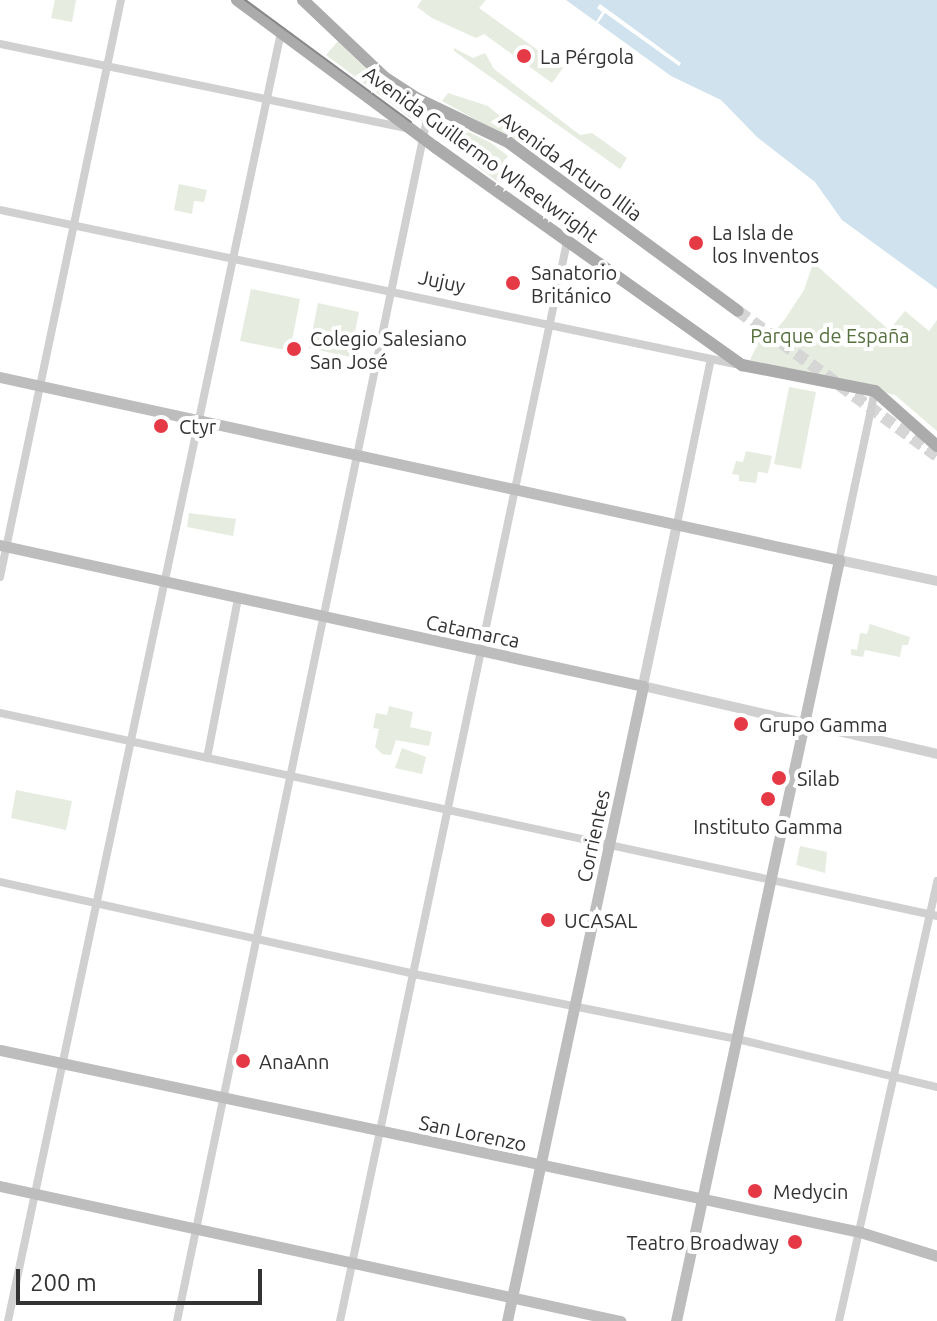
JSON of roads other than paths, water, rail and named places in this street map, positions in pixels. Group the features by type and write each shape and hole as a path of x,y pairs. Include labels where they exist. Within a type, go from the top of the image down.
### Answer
{"main road":[{"name":"Avenida Guillermo Wheelwright","path":"237,0 567,242 742,365"},
{"name":"Avenida Arturo Illia","path":"303,0 384,77 430,105 508,142 738,311"},
{"name":"Jujuy","path":"742,365 875,391"},
{"path":"0,377 839,560 676,1321"},
{"path":"875,391 937,446"},
{"name":"Catamarca","path":"3,546 643,686"},
{"name":"Corrientes","path":"507,1321 643,686"},
{"name":"San Lorenzo","path":"0,1050 860,1232 937,1256"},
{"path":"0,1186 620,1321"}],"street":[{"path":"0,577 3,546 121,0"},
{"path":"8,1321 281,32"},
{"path":"0,44 418,132"},
{"path":"177,1321 359,455 418,132 430,105"},
{"name":"Jujuy","path":"0,210 742,365"},
{"path":"340,1321 567,242"},
{"name":"Corrientes","path":"643,686 711,359"},
{"path":"875,391 839,560 937,581"},
{"path":"207,758 238,598"},
{"name":"Catamarca","path":"643,686 937,754"},
{"path":"0,713 934,916"},
{"path":"839,1321 934,916 937,881"},
{"path":"0,882 414,974 737,1039 937,1087"}],"water":[{"path":"566,0 937,0 937,289 842,220 815,182 757,137 721,100 671,76"}],"tunnel":[{"path":"738,311 937,456"}],"tram line":[{"path":"245,0 411,122"}],"place":[{"name":"La Pérgola","path":"524,56"},
{"name":"La Isla de los Inventos","path":"696,243"},
{"name":"Sanatorio Británico","path":"513,283"},
{"name":"Colegio Salesiano San José","path":"294,349"},
{"name":"Ctyr","path":"161,426"},
{"name":"Grupo Gamma","path":"741,724"},
{"name":"Silab","path":"779,778"},
{"name":"Instituto Gamma","path":"768,799"},
{"name":"UCASAL","path":"548,920"},
{"name":"AnaAnn","path":"243,1061"},
{"name":"Medycin","path":"755,1191"},
{"name":"Teatro Broadway","path":"795,1242"}],"park label":[{"name":"Parque de España","path":"830,335"}]}
